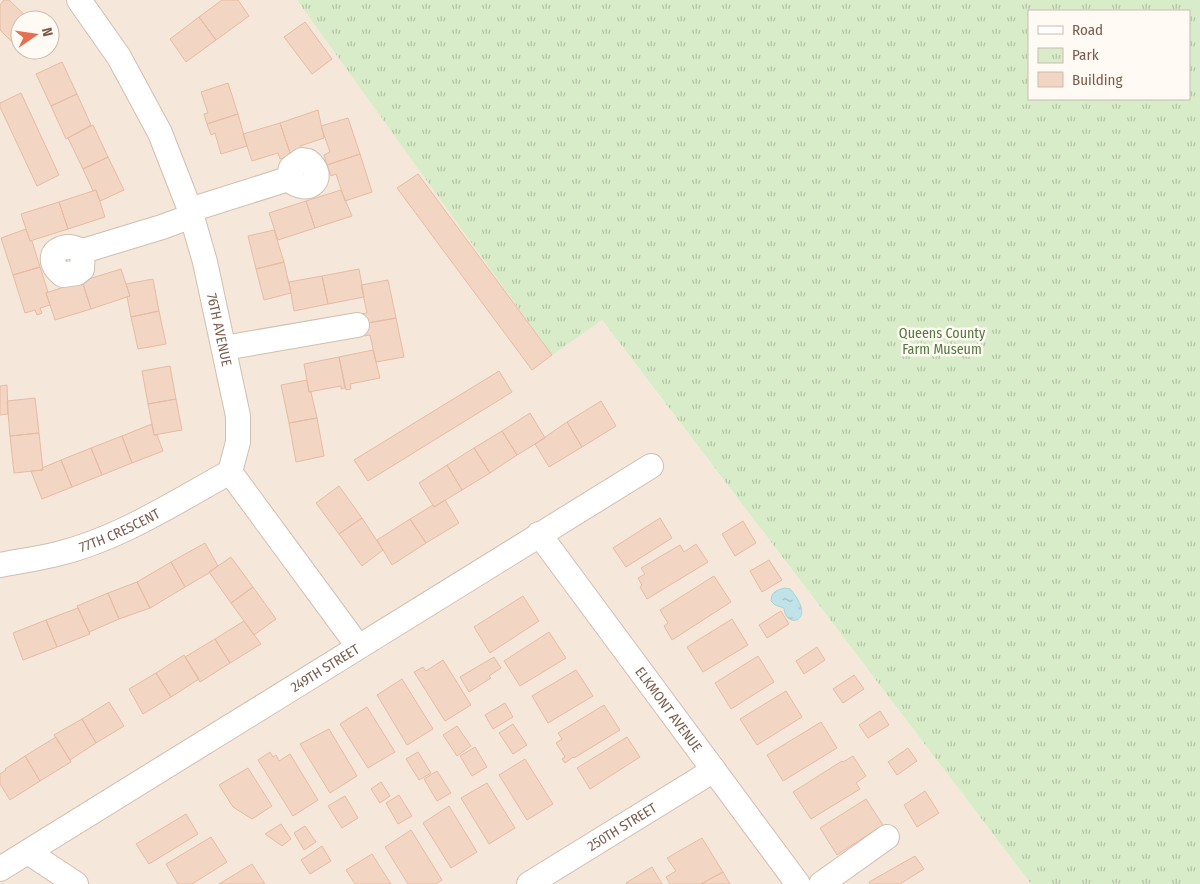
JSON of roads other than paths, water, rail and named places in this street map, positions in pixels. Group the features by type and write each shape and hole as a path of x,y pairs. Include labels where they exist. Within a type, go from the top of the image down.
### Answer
{"street":[{"name":"76TH AVENUE","path":"79,0 119,57 160,134 191,213 205,262 238,416 238,442 230,472"},
{"path":"83,251 162,227 191,213 288,179"},
{"path":"224,348 357,325"},
{"name":"249TH STREET","path":"0,869 651,466"},
{"path":"230,472 358,646"},
{"name":"77TH CRESCENT","path":"0,565 57,554 108,537 156,515 230,472"},
{"name":"ELKMONT AVENUE","path":"539,534 798,884"},
{"name":"250TH STREET","path":"529,884 714,770"},
{"path":"821,884 887,837"},
{"path":"28,852 76,884"}],"water":[{"path":"785,588 790,589 798,600 801,615 798,619 789,619 784,608 775,605 771,601 772,595 775,592"}],"park label":[{"name":"Queens County Farm Museum","path":"942,342"}]}
